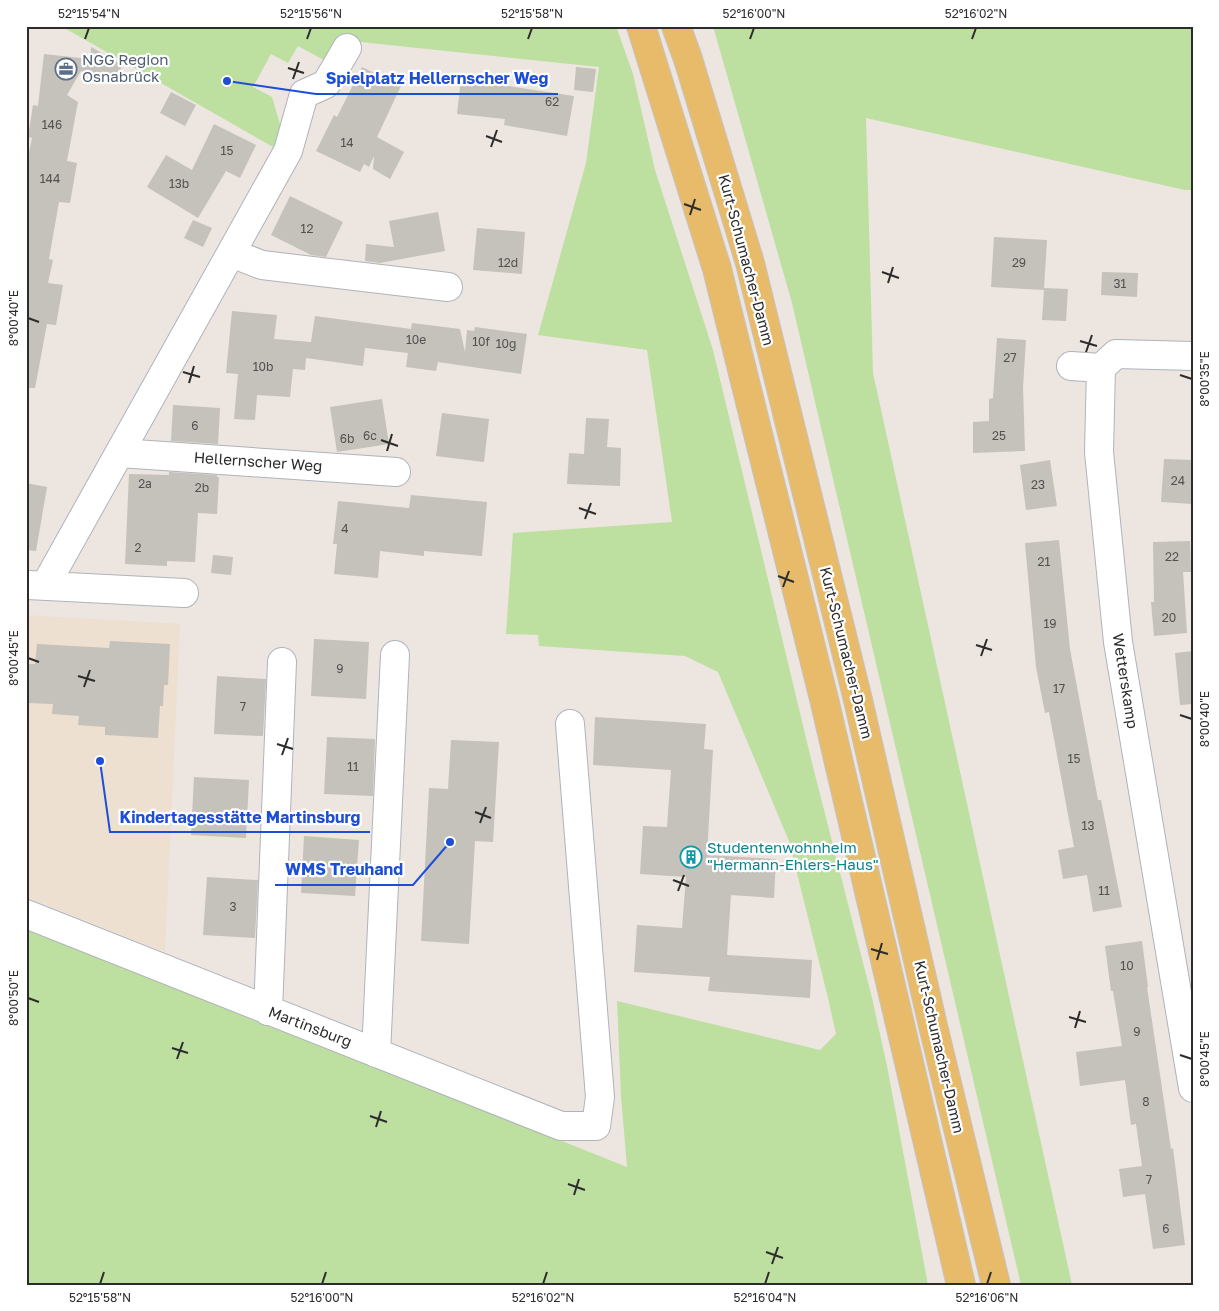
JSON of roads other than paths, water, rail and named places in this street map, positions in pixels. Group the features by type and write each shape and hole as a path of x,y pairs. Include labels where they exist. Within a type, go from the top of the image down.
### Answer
{"main road":[{"name":"Kurt-Schumacher-Damm","path":"641,26 717,268 824,699 961,1285"},
{"name":"Kurt-Schumacher-Damm","path":"676,26 688,59 750,263 858,700 934,1030 996,1285"}],"street":[{"path":"184,593 36,586 120,453 288,151 304,94 326,84 347,48"},
{"path":"231,253 262,265 448,287"},
{"path":"1071,366 1101,368 1116,354 1193,356"},
{"name":"Wetterskamp","path":"1101,368 1099,452 1118,642 1193,1088"},
{"name":"Hellernscher Weg","path":"120,453 396,472"},
{"path":"376,1053 395,655"},
{"path":"268,1011 282,662"},
{"name":"Martinsburg","path":"26,914 561,1126 596,1126 600,1097 570,724"}],"place":[{"name":"NGG Region Osnabrück","path":"66,69"},
{"name":"Spielplatz Hellernscher Weg","path":"227,81"},
{"name":"Kindertagesstätte Martinsburg","path":"100,761"},
{"name":"WMS Treuhand","path":"450,842"},
{"name":"Studentenwohnheim \"Hermann-Ehlers-Haus\"","path":"691,857"}]}
